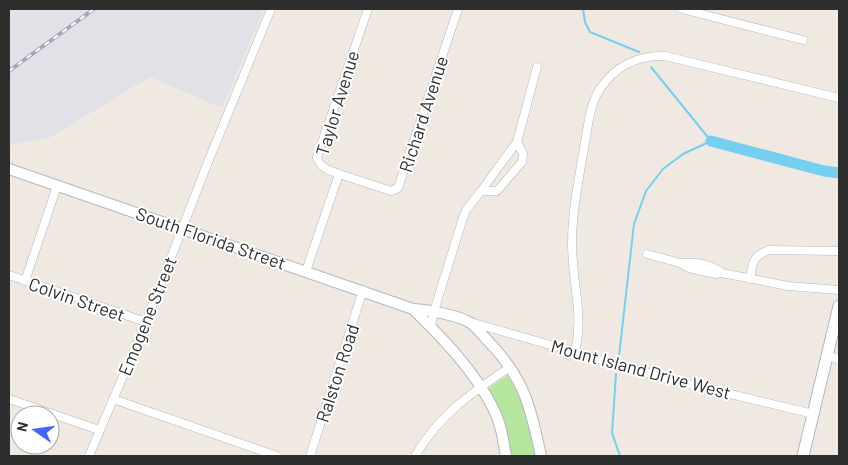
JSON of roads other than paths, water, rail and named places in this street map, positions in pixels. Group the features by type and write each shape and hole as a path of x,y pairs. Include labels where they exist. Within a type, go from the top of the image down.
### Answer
{"main road":[{"path":"803,456 839,306"}],"street":[{"name":"Emogene Street","path":"89,456 146,322 270,9"},
{"name":"Taylor Avenue","path":"306,271 339,174 324,168 319,163 317,157 368,9"},
{"name":"Richard Avenue","path":"339,174 391,191 398,188 458,9"},
{"path":"683,9 803,40"},
{"path":"575,352 579,335 580,317 572,260 576,195 591,112 595,98 607,80 633,60 643,57 665,56 839,98"},
{"path":"431,326 466,210 517,142 537,67"},
{"path":"481,191 497,191 522,162 523,154 517,142"},
{"name":"South Florida Street","path":"9,169 363,290 413,309 434,311 469,322"},
{"path":"25,281 57,186"},
{"path":"750,279 754,258 769,250 839,251"},
{"path":"647,254 680,263 689,268 715,274 722,272 788,286 839,290"},
{"name":"Colvin Street","path":"9,275 146,322"},
{"name":"Ralston Road","path":"310,456 363,290"},
{"name":"South Florida Street","path":"413,309 431,326 481,386 494,409 506,456"},
{"path":"469,322 510,367 517,378 531,411 541,456"},
{"name":"Mount Island Drive West","path":"469,322 532,338 557,348 672,380 813,414"},
{"path":"827,356 839,359"},
{"path":"415,456 423,442 441,420 468,395 510,367"},
{"path":"9,399 99,430"},
{"path":"113,399 277,456"}],"waterway":[{"path":"583,9 585,22 590,32 639,52"},
{"path":"619,356 634,224 646,191 663,169 683,154 711,141 651,67"},
{"path":"711,141 824,171 839,173"},
{"path":"616,374 612,433 620,456"}],"railway":[{"path":"9,71 94,9"}]}
